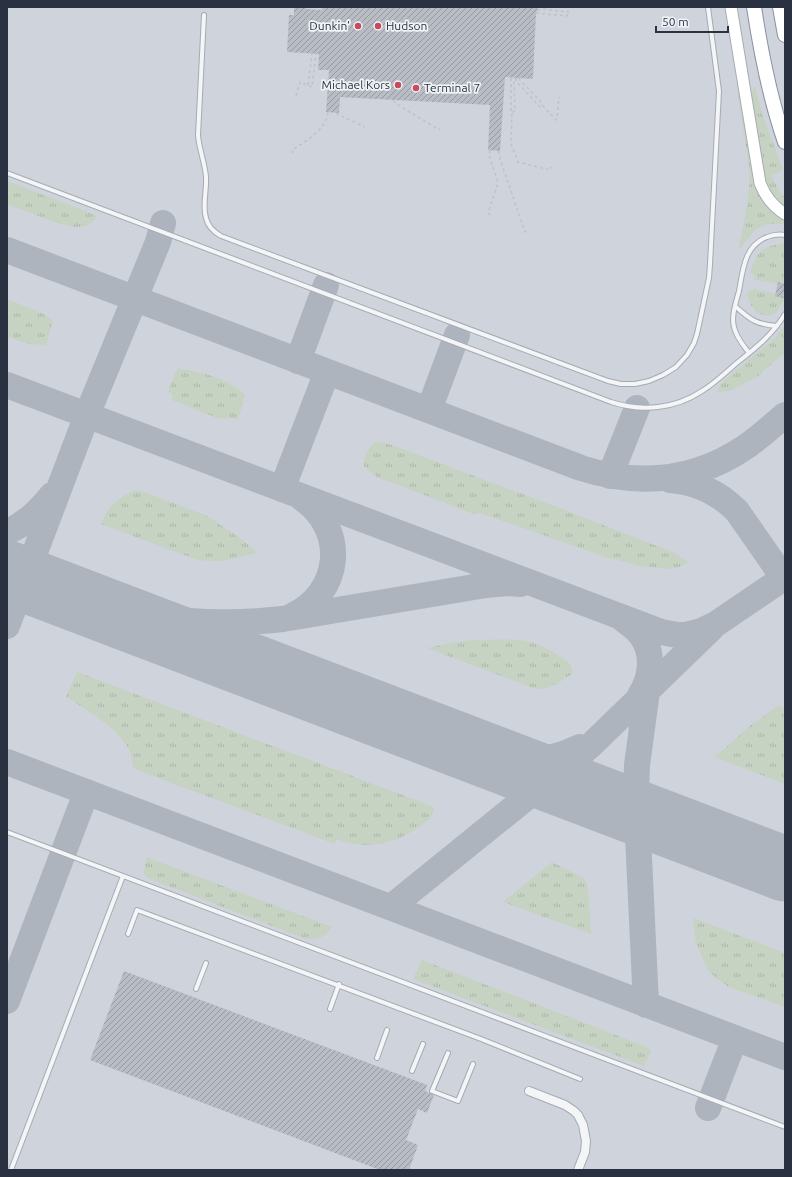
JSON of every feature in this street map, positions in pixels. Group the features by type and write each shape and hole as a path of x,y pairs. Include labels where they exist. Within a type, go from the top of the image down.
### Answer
{"highway":[{"path":"750,7 759,36"},
{"path":"754,7 774,106 785,142"},
{"path":"780,7 785,35"}],"street":[{"path":"731,7 759,177 762,188 770,202 785,214"},
{"path":"529,1091 565,1105 574,1110 578,1116 583,1126 586,1141 585,1152 578,1170"}],"lane":[{"path":"204,15 198,143 206,178 205,216 212,230 221,236 608,381 629,385 657,379 676,367 691,349 699,325 710,264 719,91 708,7"},
{"path":"7,173 619,405 637,408 657,408 683,402 702,392 769,335 785,314"},
{"path":"749,353 735,332 733,322 744,266 750,250 758,242 775,235 785,235"},
{"path":"735,306 751,320 777,326"},
{"path":"7,832 785,1127"},
{"path":"11,1170 123,876"},
{"path":"128,934 137,910 339,984 580,1079"},
{"path":"196,990 206,963"},
{"path":"330,1009 339,984"},
{"path":"377,1058 387,1030"},
{"path":"412,1071 423,1044"},
{"path":"448,1053 432,1091 458,1101 473,1064"}],"path":[{"path":"568,12 543,9 537,12 567,16 568,12 569,7"},
{"path":"308,85 312,54"},
{"path":"296,96 300,82 312,87 316,54"},
{"path":"511,78 511,144 518,162 550,170 551,167"},
{"path":"512,112 515,111 515,78 516,81 540,107 542,105"},
{"path":"519,78 556,120 559,98"},
{"path":"394,100 394,103 440,129"},
{"path":"293,153 292,150 313,137 328,118 328,112"},
{"path":"337,113 365,127"},
{"path":"490,150 489,155 498,183 488,213 490,215"},
{"path":"499,151 499,156 516,209 524,232 527,232"}],"shaded area":[{"path":"7,7 785,7 785,1170 7,1170"}],"green space":[{"path":"737,77 746,134 750,93 755,87 762,113 783,170 771,175 782,196 785,195 785,224 768,224 755,230 738,251 749,188 749,166 738,96"},
{"path":"7,181 96,215 95,220 85,226 75,227 60,224 7,204"},
{"path":"784,243 785,298 774,314 768,316 757,313 751,305 747,293 754,289 782,295 784,285 755,280 754,274 750,273 755,259 761,251"},
{"path":"7,299 44,314 53,321 46,345 30,344 7,337"},
{"path":"785,325 785,352 757,377 730,391 716,392 721,383 775,338"},
{"path":"177,369 213,376 238,389 245,395 238,419 217,418 172,400 173,394 168,392"},
{"path":"376,442 389,444 549,504 675,553 688,562 671,569 641,566 605,557 480,513 474,514 377,477 364,466 364,459 367,452"},
{"path":"136,490 205,515 241,539 255,550 256,553 218,561 195,559 101,524 107,512 119,499"},
{"path":"499,639 531,642 547,649 569,663 572,668 572,674 551,687 536,689 427,648 476,640"},
{"path":"77,672 429,805 434,808 432,816 415,830 390,841 373,845 364,845 353,844 336,839 335,844 137,770 133,767 129,749 124,741 110,726 66,697"},
{"path":"779,705 785,709 785,784 715,757 750,726"},
{"path":"146,857 332,927 321,937 306,939 147,877 144,873"},
{"path":"552,862 585,879 588,888 591,934 503,902"},
{"path":"693,918 785,953 785,1007 729,987 716,978 708,970 696,943"},
{"path":"422,960 644,1046 651,1050 650,1053 644,1066 413,979"}],"building":[{"name":"Terminal 7","path":"294,7 306,7 306,9 322,10 322,7 538,7 536,13 533,79 505,77 500,151 488,150 490,105 340,97 339,113 326,112 329,70 318,70 319,54 287,52 289,15 294,15"},
{"path":"778,282 785,284 783,298 775,296"},
{"path":"124,971 427,1085 425,1091 434,1095 427,1113 418,1109 406,1140 418,1145 409,1170 380,1170 90,1060"}],"taxiway":[{"path":"7,626 87,415 158,242 163,223"},
{"path":"7,250 581,468 603,474 625,478 646,479 688,473 708,467 728,458 747,446 785,415"},
{"path":"298,361 326,285"},
{"path":"429,410 457,335"},
{"path":"282,489 327,372"},
{"path":"7,385 661,632 685,635 701,631 716,624 785,577"},
{"path":"610,476 637,408"},
{"path":"670,480 689,483 706,489 730,504 737,511 785,580"},
{"path":"7,532 21,525 32,516 52,495"},
{"path":"292,616 308,606 321,593 329,577 333,561 332,544 327,528 317,512 303,499"},
{"path":"7,571 71,596 116,609 163,618 211,622 283,619 486,585 508,583 521,584"},
{"path":"624,620 641,635 649,652 649,674 647,682 640,695"},
{"path":"391,907 589,747 711,629"},
{"path":"646,1005 636,793 637,765 648,684"},
{"path":"403,722 489,754 511,759 537,760 564,754 580,747"},
{"path":"7,762 785,1057"},
{"path":"536,777 605,802 616,808 624,814 632,825 638,839"},
{"path":"7,1001 86,793"},
{"path":"708,1108 735,1038"}],"runway":[{"path":"7,573 785,869"}],"place":[{"name":"Dunkin'","path":"358,26"},
{"name":"Hudson","path":"378,26"},
{"name":"Michael Kors","path":"398,85"},
{"name":"Terminal 7","path":"416,88"}]}
